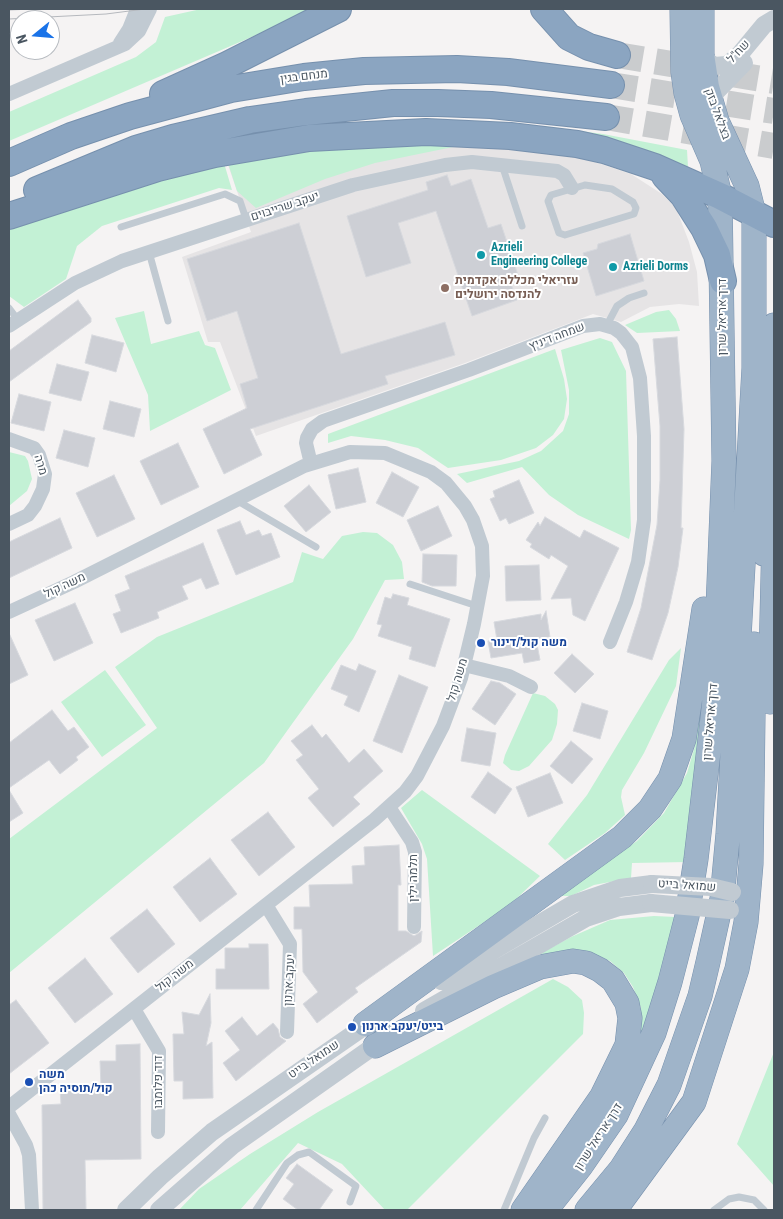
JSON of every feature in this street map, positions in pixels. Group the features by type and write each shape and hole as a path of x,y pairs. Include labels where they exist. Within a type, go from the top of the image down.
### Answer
{"highway":[{"path":"72,136 227,65 338,9"},
{"path":"544,9 569,37 589,47 617,55"},
{"name":"בצלאל בזק","path":"682,9 683,72 686,93 692,115 712,161 720,196"},
{"name":"בצלאל בזק","path":"702,9 702,54 710,98 720,127 764,219"},
{"name":"מנחם בגין","path":"9,163 72,136 165,106 231,89 304,77 364,71 457,69 612,85"},
{"path":"9,204 136,149 207,130 288,115 393,103 491,105 606,117"},
{"path":"9,216 158,168 215,154 318,138 426,132 510,136 577,144 631,158 655,167 720,196 764,219"},
{"path":"655,167 683,195 701,222 717,255 723,281"},
{"name":"דרך אריאל שרון","path":"546,1210 581,1166 611,1123 639,1070 654,1033 670,982 686,916 696,859 714,705 724,461 723,281 720,196"},
{"name":"דרך אריאל שרון","path":"588,1210 621,1169 646,1130 669,1085 700,996 720,908 728,834 764,219"},
{"path":"694,1102 737,969 737,901 754,743 774,326"},
{"path":"754,368 756,513 754,743"},
{"path":"772,396 774,517"},
{"path":"365,1024 622,836 638,822 662,793 677,764 688,719 724,461"},
{"path":"615,1210 694,1102 714,1071 731,1032 752,966 762,925 766,872 774,535"},
{"path":"375,1046 524,972 557,962 573,961 586,963 600,970 613,980 627,1003 630,1018 627,1045 602,1096 523,1210"}],"street":[{"path":"116,48 129,29 136,9"},
{"path":"9,94 116,48 133,38 139,31 150,9"},
{"name":"שח\"ל","path":"702,54 714,66 726,66 740,54 764,25 774,19"},
{"name":"שח\"ל","path":"710,98 720,85 739,68 760,40 774,28"},
{"name":"יעקב שרייבוים","path":"14,323 75,283 149,252 353,185 445,165 472,162 556,171 564,174 572,188"},
{"path":"607,325 621,333 632,347 640,378 644,436 644,520 638,562 626,602 610,642"},
{"name":"שמחה דיניץ","path":"311,464 306,443 307,438 312,429 323,422 486,364 583,326 607,325"},
{"name":"מרה","path":"9,439 34,448 39,455 46,474 44,489 35,506 28,515 9,524"},
{"name":"משה קול","path":"9,612 74,582 311,464 350,452 380,453 431,472 446,483 465,506 479,533 482,546 483,576 464,665 443,726 421,769 405,792 389,808 9,1107"},
{"path":"464,665 509,676 531,687"},
{"name":"תלמה ילין","path":"389,808 412,842 415,852 414,927"},
{"name":"שמואל בייט","path":"126,1210 160,1177 212,1132 365,1024 573,904 620,888 652,884 711,887 737,901"},
{"name":"שמואל בייט","path":"158,1210 239,1140 375,1046 448,996 570,926 619,907 737,901"},
{"name":"יעקב ארנון","path":"266,905 290,944 287,1032"},
{"name":"דוד פלומבו","path":"134,1009 159,1051 158,1132"},
{"path":"9,1114 26,1145 29,1155 32,1210"}],"lane":[{"path":"502,165 522,226"},
{"path":"598,185 612,189 633,202 636,208 634,214 566,236 559,233 548,201 551,195 572,188 598,185"},
{"path":"121,226 225,194 240,201 246,220"},
{"path":"149,252 168,321"},
{"path":"607,325 617,306 629,298 644,293"},
{"path":"9,308 14,323"},
{"path":"236,500 316,547"},
{"path":"410,584 477,606"},
{"path":"504,1210 534,1138 545,1118"},
{"path":"256,1210 287,1163 298,1155 309,1152 356,1186 350,1202"},
{"path":"714,1210 729,1199 739,1197 754,1200 764,1210"}],"shaded area":[{"name":"עזריאלי מכללה אקדמית להנדסה ירושלים","path":"402,140 565,152 631,174 662,194 676,208 689,242 697,272 699,306 679,304 650,307 621,322 593,314 465,363 256,436 220,342 208,342 182,257 251,232 226,159"}],"green space":[{"path":"201,9 313,9 9,141 9,112 136,57 156,42 165,17"},
{"path":"542,126 603,134 687,150 688,167 543,132"},
{"path":"487,140 375,163 325,179 256,208 237,191 228,163 353,146"},
{"path":"224,163 232,190 219,188 102,226 77,246 66,279 24,307 9,296 9,230 109,193"},
{"path":"669,310 676,319 680,331 637,333 625,325 656,312"},
{"path":"144,311 151,344 199,331 205,345 215,348 231,390 150,431 148,395 115,318"},
{"path":"600,338 612,342 626,371 631,530 629,539 578,515 549,495 522,467 467,483 457,474 519,461 541,451 563,431 569,414 569,390 561,350"},
{"path":"555,349 564,379 567,399 564,419 553,435 536,448 501,460 448,468 418,448 385,440 351,436 328,443 328,434"},
{"path":"9,452 25,456 32,479 27,491 9,506"},
{"path":"363,532 377,533 393,545 402,562 404,579 385,580 353,639 264,763 9,973 9,839 157,728 115,667 157,637 293,582 302,552 323,559 342,536"},
{"path":"681,648 676,686 644,753 622,790 621,797 625,815 605,833 565,860 548,844 587,795 669,660"},
{"path":"105,670 146,725 102,757 61,702"},
{"path":"533,693 545,696 555,704 558,710 557,724 552,740 529,766 519,771 511,770 503,763 505,755"},
{"path":"699,702 707,704 688,862 632,863 631,878 594,885 571,896 557,896 637,841 664,813 687,773 695,746"},
{"path":"422,790 540,876 510,905 433,956 427,859 422,844 401,808"},
{"path":"654,916 676,917 666,958 641,1034 641,1008 633,987 624,973 610,961 594,954 521,964 571,937 610,920"},
{"path":"553,979 568,987 582,1000 584,1013 583,1034 407,1210 385,1210 342,1164 298,1143 240,1210 179,1210 199,1189 250,1154 318,1112"},
{"path":"774,1052 774,1186 737,1144"}],"building":[{"name":"Azrieli Engineering College","path":"447,175 451,186 471,179 488,228 501,224 520,281 511,284 517,300 472,316 436,211 398,223 411,263 366,277 347,216 428,190 426,182"},
{"path":"299,223 341,354 445,322 455,355 385,376 388,384 250,429 262,455 224,474 203,429 247,408 240,384 258,378 237,311 207,321 187,259"},
{"name":"Azrieli Dorms","path":"630,234 644,281 596,296 583,253 597,249 598,244"},
{"path":"78,300 91,318 91,322 9,382 9,351"},
{"path":"92,335 124,343 116,372 85,363"},
{"path":"677,337 684,429 681,528 683,528 678,567 668,613 652,660 627,652 641,608 657,525 660,480 660,426 653,339"},
{"path":"57,364 89,372 81,401 49,393"},
{"path":"19,394 51,402 44,431 11,423"},
{"path":"110,401 141,409 134,437 103,429"},
{"path":"64,430 95,438 88,467 56,458"},
{"path":"178,443 199,487 161,505 140,461"},
{"path":"358,468 366,502 336,509 328,475"},
{"path":"392,472 419,487 403,517 376,503"},
{"path":"114,475 135,519 97,537 76,493"},
{"path":"519,480 534,513 509,524 506,518 500,521 490,499 495,497 493,491"},
{"path":"309,485 331,512 306,532 284,506"},
{"path":"438,506 452,536 421,551 407,520"},
{"path":"545,517 580,538 584,530 619,548 585,621 573,615 571,598 551,599 568,566 551,555 549,559 530,547 532,544 526,540 538,522 540,526"},
{"path":"60,518 72,548 9,578 9,542"},
{"path":"240,521 246,535 259,530 262,536 271,533 280,557 236,575 217,530"},
{"path":"203,543 219,584 206,589 201,578 182,586 188,599 157,612 159,618 121,633 113,614 121,611 115,595 130,589 125,576"},
{"path":"423,554 457,555 456,586 432,586 422,582"},
{"path":"539,565 541,600 506,601 505,566"},
{"path":"393,594 409,598 407,605 450,619 435,667 409,659 412,647 378,636 382,625 377,624 385,597 391,599"},
{"path":"75,603 93,643 54,661 35,620"},
{"path":"546,611 550,637 536,639 540,660 524,663 522,653 491,658 488,641 497,640 494,622 541,614 541,620"},
{"path":"9,633 28,675 9,684"},
{"path":"572,654 594,674 575,693 554,673"},
{"path":"359,664 376,671 359,712 344,705 348,696 331,689 341,665 356,671"},
{"path":"399,675 428,687 402,753 373,741"},
{"path":"491,681 500,683 516,694 495,725 472,709"},
{"path":"582,703 608,711 600,739 573,731"},
{"path":"52,710 68,731 74,727 89,747 76,757 78,760 60,774 49,760 9,788 9,743"},
{"path":"312,725 322,738 326,734 349,763 364,749 383,771 353,797 360,804 333,827 308,798 319,789 296,760 303,755 291,741"},
{"path":"467,728 496,733 490,766 461,761"},
{"path":"571,741 593,759 572,784 550,766"},
{"path":"488,772 512,789 495,814 471,797"},
{"path":"550,773 563,803 528,817 516,787"},
{"path":"9,790 23,813 9,822"},
{"path":"268,812 295,847 259,876 231,840"},
{"path":"399,845 401,885 398,885 398,931 406,931 414,936 422,931 421,942 355,988 358,992 317,1023 303,1004 318,992 303,972 302,929 294,929 294,907 310,907 309,885 353,884 352,866 365,865 364,847"},
{"path":"210,858 237,894 200,922 173,887"},
{"path":"147,909 175,944 138,973 110,938"},
{"path":"249,944 268,944 269,989 216,989 216,969 225,969 225,948 249,948"},
{"path":"85,958 113,994 75,1023 48,988"},
{"path":"210,994 211,1023 206,1046 212,1042 213,1098 183,1099 183,1081 174,1081 173,1034 184,1034 182,1012 199,1015"},
{"path":"16,1000 49,1043 9,1074 9,1005"},
{"path":"242,1017 257,1036 273,1023 278,1029 280,1037 286,1041 236,1081 223,1063 240,1050 225,1031"},
{"path":"140,1044 141,1159 85,1160 86,1210 43,1210 42,1105 61,1104 60,1089 101,1087 100,1061 116,1061 116,1045"},
{"path":"297,1164 333,1190 319,1210 298,1210 283,1199 294,1184 286,1178"}],"tunnel":[{"path":"617,55 774,81"},
{"path":"611,85 774,111"},
{"path":"606,117 774,146"}],"tram line":[{"path":"9,10 33,9"},
{"path":"9,19 106,14 145,9"}],"place":[{"name":"Azrieli Engineering College","path":"481,255"},
{"name":"Azrieli Dorms","path":"613,267"},
{"name":"עזריאלי מכללה אקדמית להנדסה ירושלים","path":"445,288"},
{"name":"משה קול/דינור","path":"481,643"},
{"name":"בייט/יעקב ארנון","path":"352,1027"},
{"name":"משה קול/תוסיה כהן","path":"29,1082"}]}
